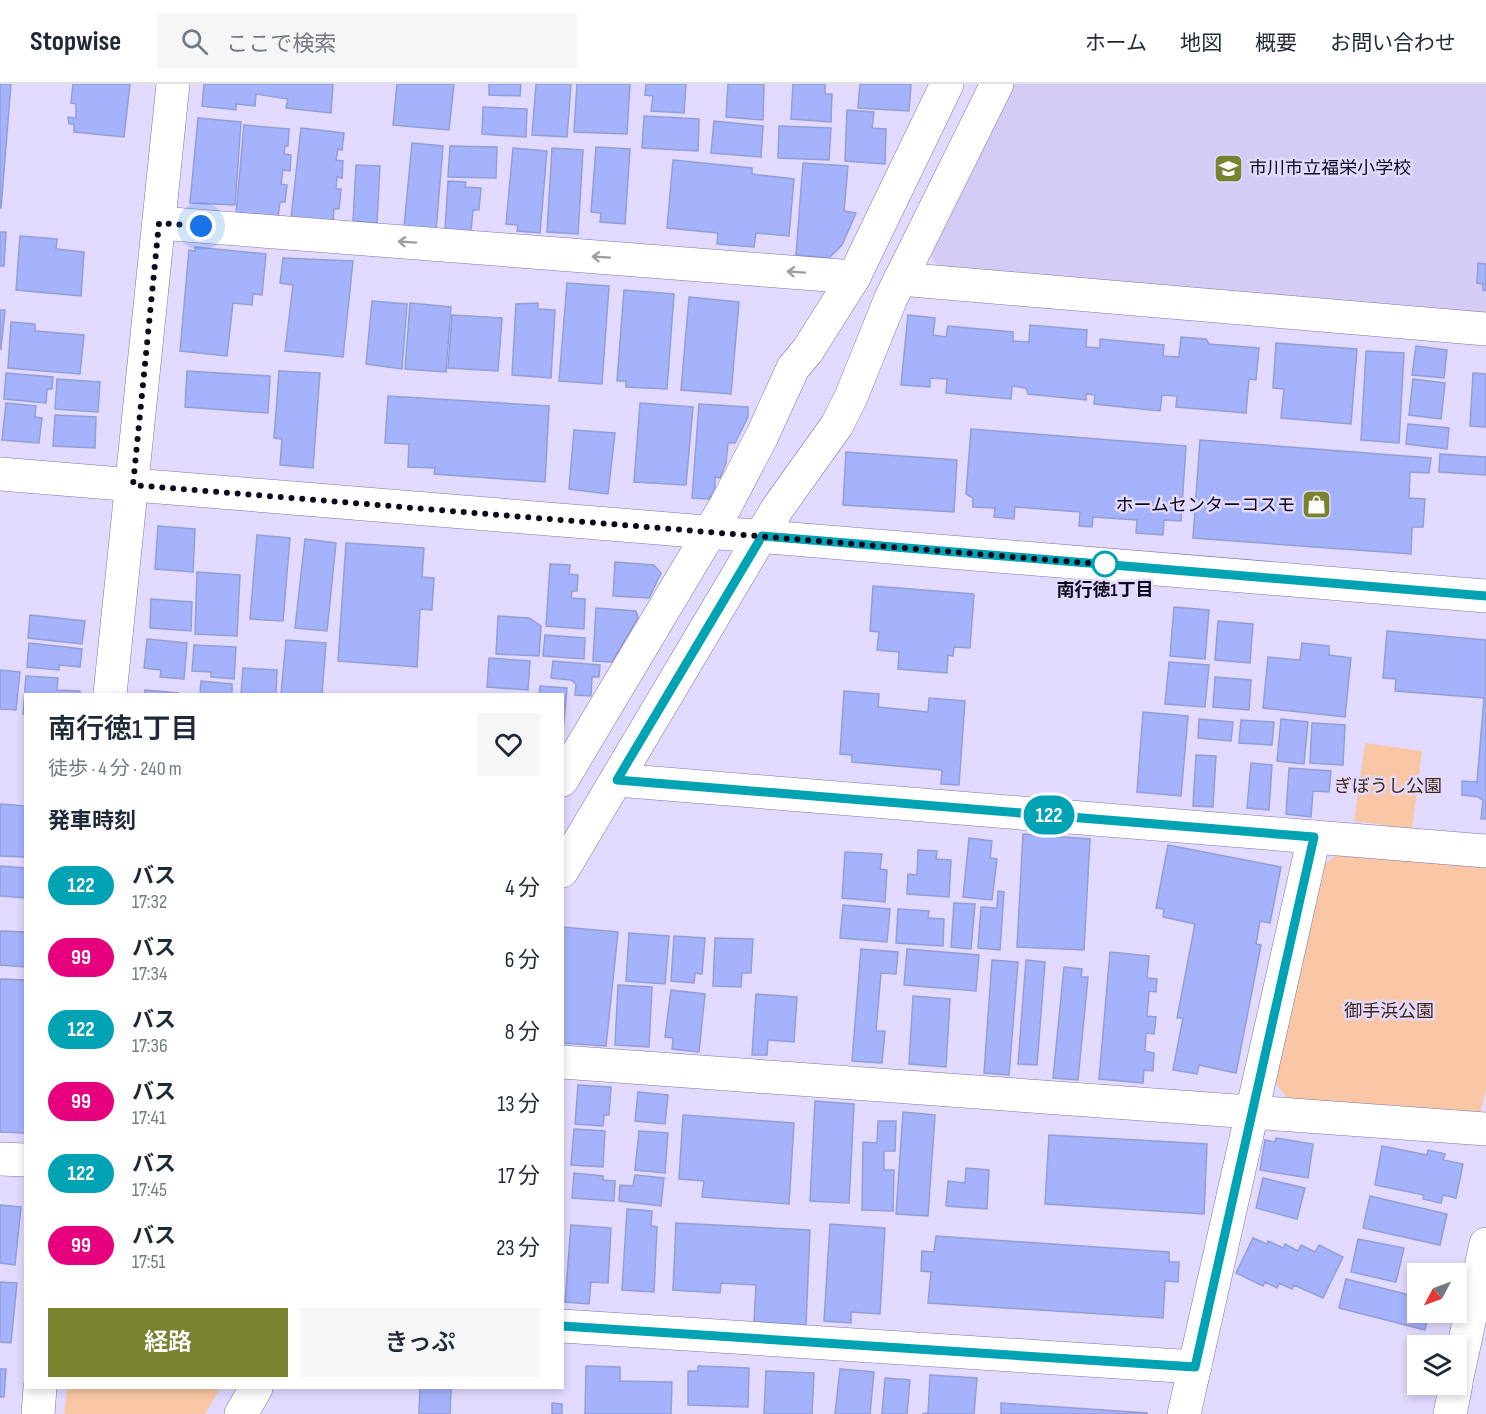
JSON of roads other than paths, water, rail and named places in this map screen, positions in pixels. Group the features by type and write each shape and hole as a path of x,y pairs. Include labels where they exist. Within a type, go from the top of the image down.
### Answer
{"street":[{"path":"110,693 172,84"},
{"path":"564,777 726,505 762,436 793,368 808,350 854,277 947,84"},
{"path":"564,868 777,509 837,424 900,279 997,84"},
{"path":"159,223 854,277"},
{"path":"900,279 1486,329"},
{"path":"0,474 1486,596"},
{"path":"617,780 1486,851"},
{"path":"1184,1414 1314,837"},
{"path":"564,1062 1486,1129"},
{"path":"0,1159 24,1160"},
{"path":"1466,1335 1486,1244"},
{"path":"564,1326 1195,1367"},
{"path":"38,1414 40,1389"},
{"path":"241,1414 255,1389"},
{"path":"1450,1414 1454,1395"}],"place":[{"name":"市川市立福栄小学校","path":"1228,168"},
{"name":"ホームセンターコスモ","path":"1316,505"},
{"name":"南行徳1丁目","path":"1105,564"}],"park label":[{"name":"ぎぼうし公園","path":"1388,786"},
{"name":"御手浜公園","path":"1389,1011"}]}
